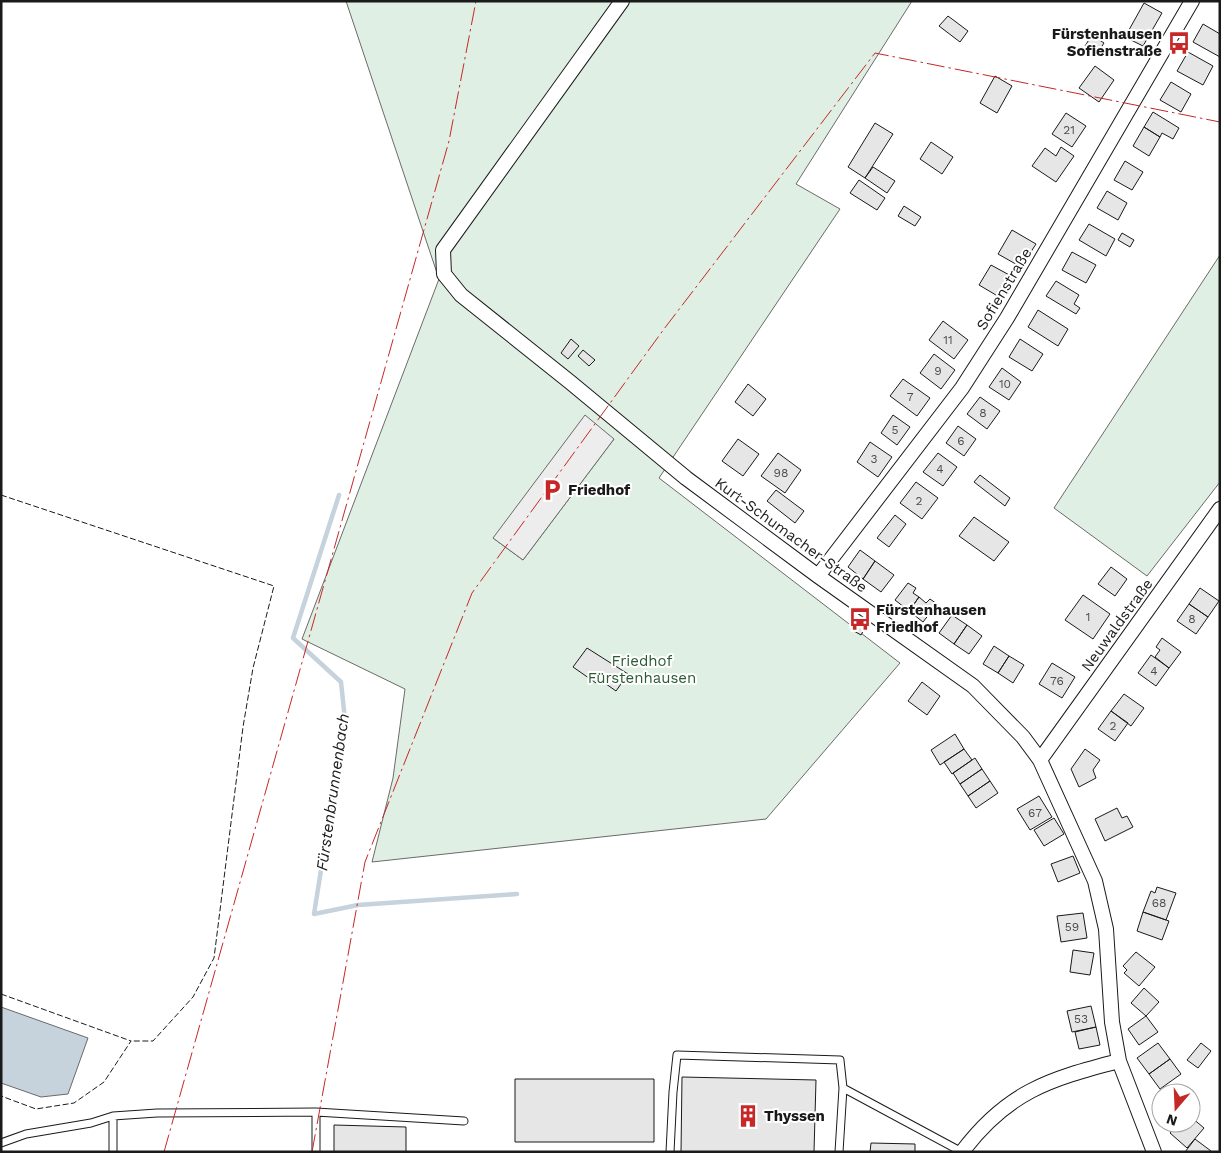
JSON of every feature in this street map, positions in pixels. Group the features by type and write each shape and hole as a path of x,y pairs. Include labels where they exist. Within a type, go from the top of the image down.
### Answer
{"street":[{"name":"Kurt-Schumacher-Straße","path":"622,1 443,250 444,274 461,295 686,478 818,576 973,686 1023,737 1040,760 1095,881 1106,929 1112,1022 1119,1061 1154,1152"},
{"name":"Sofienstraße","path":"818,576 962,388 1016,301 1192,1"},
{"name":"Neuwaldstraße","path":"1040,760 1220,508"},
{"path":"962,1152 980,1128 1018,1096 1071,1074 1119,1061"}],"lane":[{"path":"670,1152 677,1055 840,1060 844,1088 839,1152"},
{"path":"844,1088 962,1152"},
{"path":"316,1112 316,1152"},
{"path":"1,1143 26,1134 92,1123 113,1116 316,1112 464,1121"},
{"path":"113,1116 114,1152"}],"green space":[{"name":"Friedhof Fürstenhausen","path":"346,1 912,1 796,184 840,209 659,478 900,663 766,819 372,862 393,778 405,689 302,639 439,279","holes":["614,439 523,560 493,538"]},
{"path":"1220,255 1220,482 1147,576 1054,508"}],"shaded area":[{"name":"Friedhof","path":"585,415 614,439 523,560 493,538"},
{"path":"1,1007 88,1038 68,1094 41,1097 1,1083"}],"building":[{"path":"1144,3 1162,13 1143,46 1125,37"},
{"path":"948,16 968,31 960,42 939,26"},
{"path":"1203,24 1220,34 1220,57 1193,42"},
{"path":"1092,35 1104,43 1097,54 1085,46"},
{"path":"1188,52 1213,66 1203,85 1177,71"},
{"path":"1095,66 1114,80 1099,102 1079,88"},
{"path":"995,76 1012,86 997,113 980,103"},
{"path":"1171,82 1191,94 1181,112 1160,100"},
{"path":"1153,112 1179,128 1173,139 1162,133 1160,137 1144,127"},
{"path":"1066,113 1086,126 1072,147 1052,134"},
{"path":"875,123 893,134 865,178 848,167"},
{"path":"1144,127 1160,137 1149,156 1133,146"},
{"path":"931,142 953,157 942,174 920,159"},
{"path":"1061,147 1074,156 1056,182 1032,166 1045,148 1056,156"},
{"path":"1125,161 1143,172 1132,190 1114,180"},
{"path":"873,167 895,181 887,193 865,178"},
{"path":"859,180 885,198 877,210 850,193"},
{"path":"1107,191 1127,203 1118,220 1097,208"},
{"path":"904,206 921,217 915,226 898,216"},
{"path":"1089,224 1115,239 1106,256 1079,240"},
{"path":"1012,230 1036,244 1021,267 998,254"},
{"path":"1122,233 1134,240 1130,247 1118,240"},
{"path":"1072,252 1096,265 1086,283 1062,270"},
{"path":"991,265 1013,277 1001,298 979,285"},
{"path":"1056,281 1079,295 1074,304 1080,308 1076,314 1046,296"},
{"path":"1038,310 1068,329 1058,346 1028,327"},
{"path":"943,321 968,340 954,359 929,340"},
{"path":"571,339 579,346 568,359 561,353"},
{"path":"1020,339 1043,354 1032,371 1009,357"},
{"path":"583,350 595,360 589,366 578,356"},
{"path":"934,354 955,370 941,389 920,373"},
{"path":"1002,368 1021,382 1009,400 989,387"},
{"path":"903,379 930,398 917,416 890,396"},
{"path":"748,384 766,399 753,416 735,402"},
{"path":"980,397 1000,411 987,429 967,414"},
{"path":"893,415 910,427 897,445 881,433"},
{"path":"958,426 976,439 964,456 946,443"},
{"path":"738,439 759,454 743,476 722,461"},
{"path":"870,442 892,457 878,477 857,462"},
{"path":"778,453 801,470 785,493 761,476"},
{"path":"938,453 957,467 943,486 923,472"},
{"path":"980,475 1010,498 1005,506 974,482"},
{"path":"916,482 938,498 922,519 900,503"},
{"path":"776,490 804,511 795,523 767,501"},
{"path":"895,515 906,524 889,547 877,538"},
{"path":"974,517 1009,542 994,561 959,536"},
{"path":"860,550 875,561 863,579 848,567"},
{"path":"875,561 894,575 881,592 863,579"},
{"path":"1111,567 1127,579 1115,596 1098,584"},
{"path":"908,583 916,588 913,593 919,597 909,611 895,600"},
{"path":"1200,588 1219,601 1208,617 1189,604"},
{"path":"1083,595 1110,614 1093,639 1065,620"},
{"path":"919,597 926,603 930,599 937,604 923,622 909,611"},
{"path":"1189,604 1208,617 1196,634 1177,621"},
{"path":"952,615 967,625 954,644 939,633"},
{"path":"858,624 865,628 861,635 854,631"},
{"path":"967,625 982,636 969,654 954,644"},
{"path":"1162,638 1181,652 1169,668 1155,657 1160,650 1156,647"},
{"path":"994,646 1009,656 998,673 983,664"},
{"path":"587,648 628,674 616,691 599,679 596,683 573,667"},
{"path":"1151,655 1169,668 1156,686 1138,673"},
{"path":"1009,656 1024,665 1013,683 998,673"},
{"path":"1052,663 1075,677 1062,698 1039,684"},
{"path":"922,682 940,696 927,715 908,701"},
{"path":"1124,694 1144,708 1131,726 1111,711"},
{"path":"1111,711 1128,723 1115,741 1098,729"},
{"path":"955,734 964,749 940,765 931,750"},
{"path":"964,749 972,760 952,774 944,762"},
{"path":"1085,749 1100,760 1093,770 1096,778 1079,787 1071,769"},
{"path":"975,758 982,769 960,784 953,773"},
{"path":"982,769 990,781 968,796 960,784"},
{"path":"990,781 998,793 976,808 968,796"},
{"path":"1039,796 1052,817 1030,830 1017,809"},
{"path":"1117,808 1122,818 1127,816 1133,827 1105,841 1095,819"},
{"path":"1054,818 1064,834 1044,846 1034,830"},
{"path":"1073,856 1080,873 1058,882 1051,864"},
{"path":"1157,887 1176,893 1166,920 1143,912 1151,891 1155,893"},
{"path":"1143,912 1169,921 1162,940 1137,931"},
{"path":"1083,913 1087,938 1061,942 1057,916"},
{"path":"1073,950 1094,953 1090,975 1070,972"},
{"path":"1136,952 1155,967 1139,986 1124,973 1127,970 1123,966"},
{"path":"1144,988 1159,1002 1146,1016 1131,1003"},
{"path":"1091,1006 1096,1027 1072,1032 1067,1011"},
{"path":"1146,1016 1158,1032 1139,1045 1128,1029"},
{"path":"1096,1027 1100,1045 1079,1049 1075,1032"},
{"path":"1158,1043 1170,1059 1149,1074 1137,1058"},
{"path":"1201,1043 1211,1051 1198,1068 1187,1060"},
{"path":"1170,1059 1181,1074 1168,1083 1156,1083 1149,1074"},
{"name":"Thyssen","path":"682,1077 816,1080 814,1152 681,1152"},
{"path":"515,1079 654,1079 654,1142 515,1142"},
{"path":"334,1125 406,1127 406,1152 334,1152"},
{"path":"1170,1133 1200,1133 1187,1148"},
{"path":"1195,1139 1211,1151 1211,1152 1185,1152"},
{"path":"871,1143 915,1144 915,1152 870,1152"}],"waterway":[{"name":"Fürstenbrunnenbach","path":"339,495 293,638 341,682 345,720 314,914 358,905 517,894"}],"fence":[{"path":"1,495 274,586 253,668 243,727 214,958 193,997 153,1041 131,1041"},
{"path":"1,994 131,1041 104,1082 74,1103 36,1109 1,1096"}],"power":[{"path":"164,1152 449,141 476,1"},
{"path":"312,1152 365,862 472,593 664,329 875,53 1220,122"}],"place":[{"name":"Fürstenhausen Sofienstraße","path":"1179,43"},
{"name":"Friedhof","path":"552,490"},
{"name":"Fürstenhausen Friedhof","path":"860,619"},
{"name":"Thyssen","path":"748,1116"}]}
